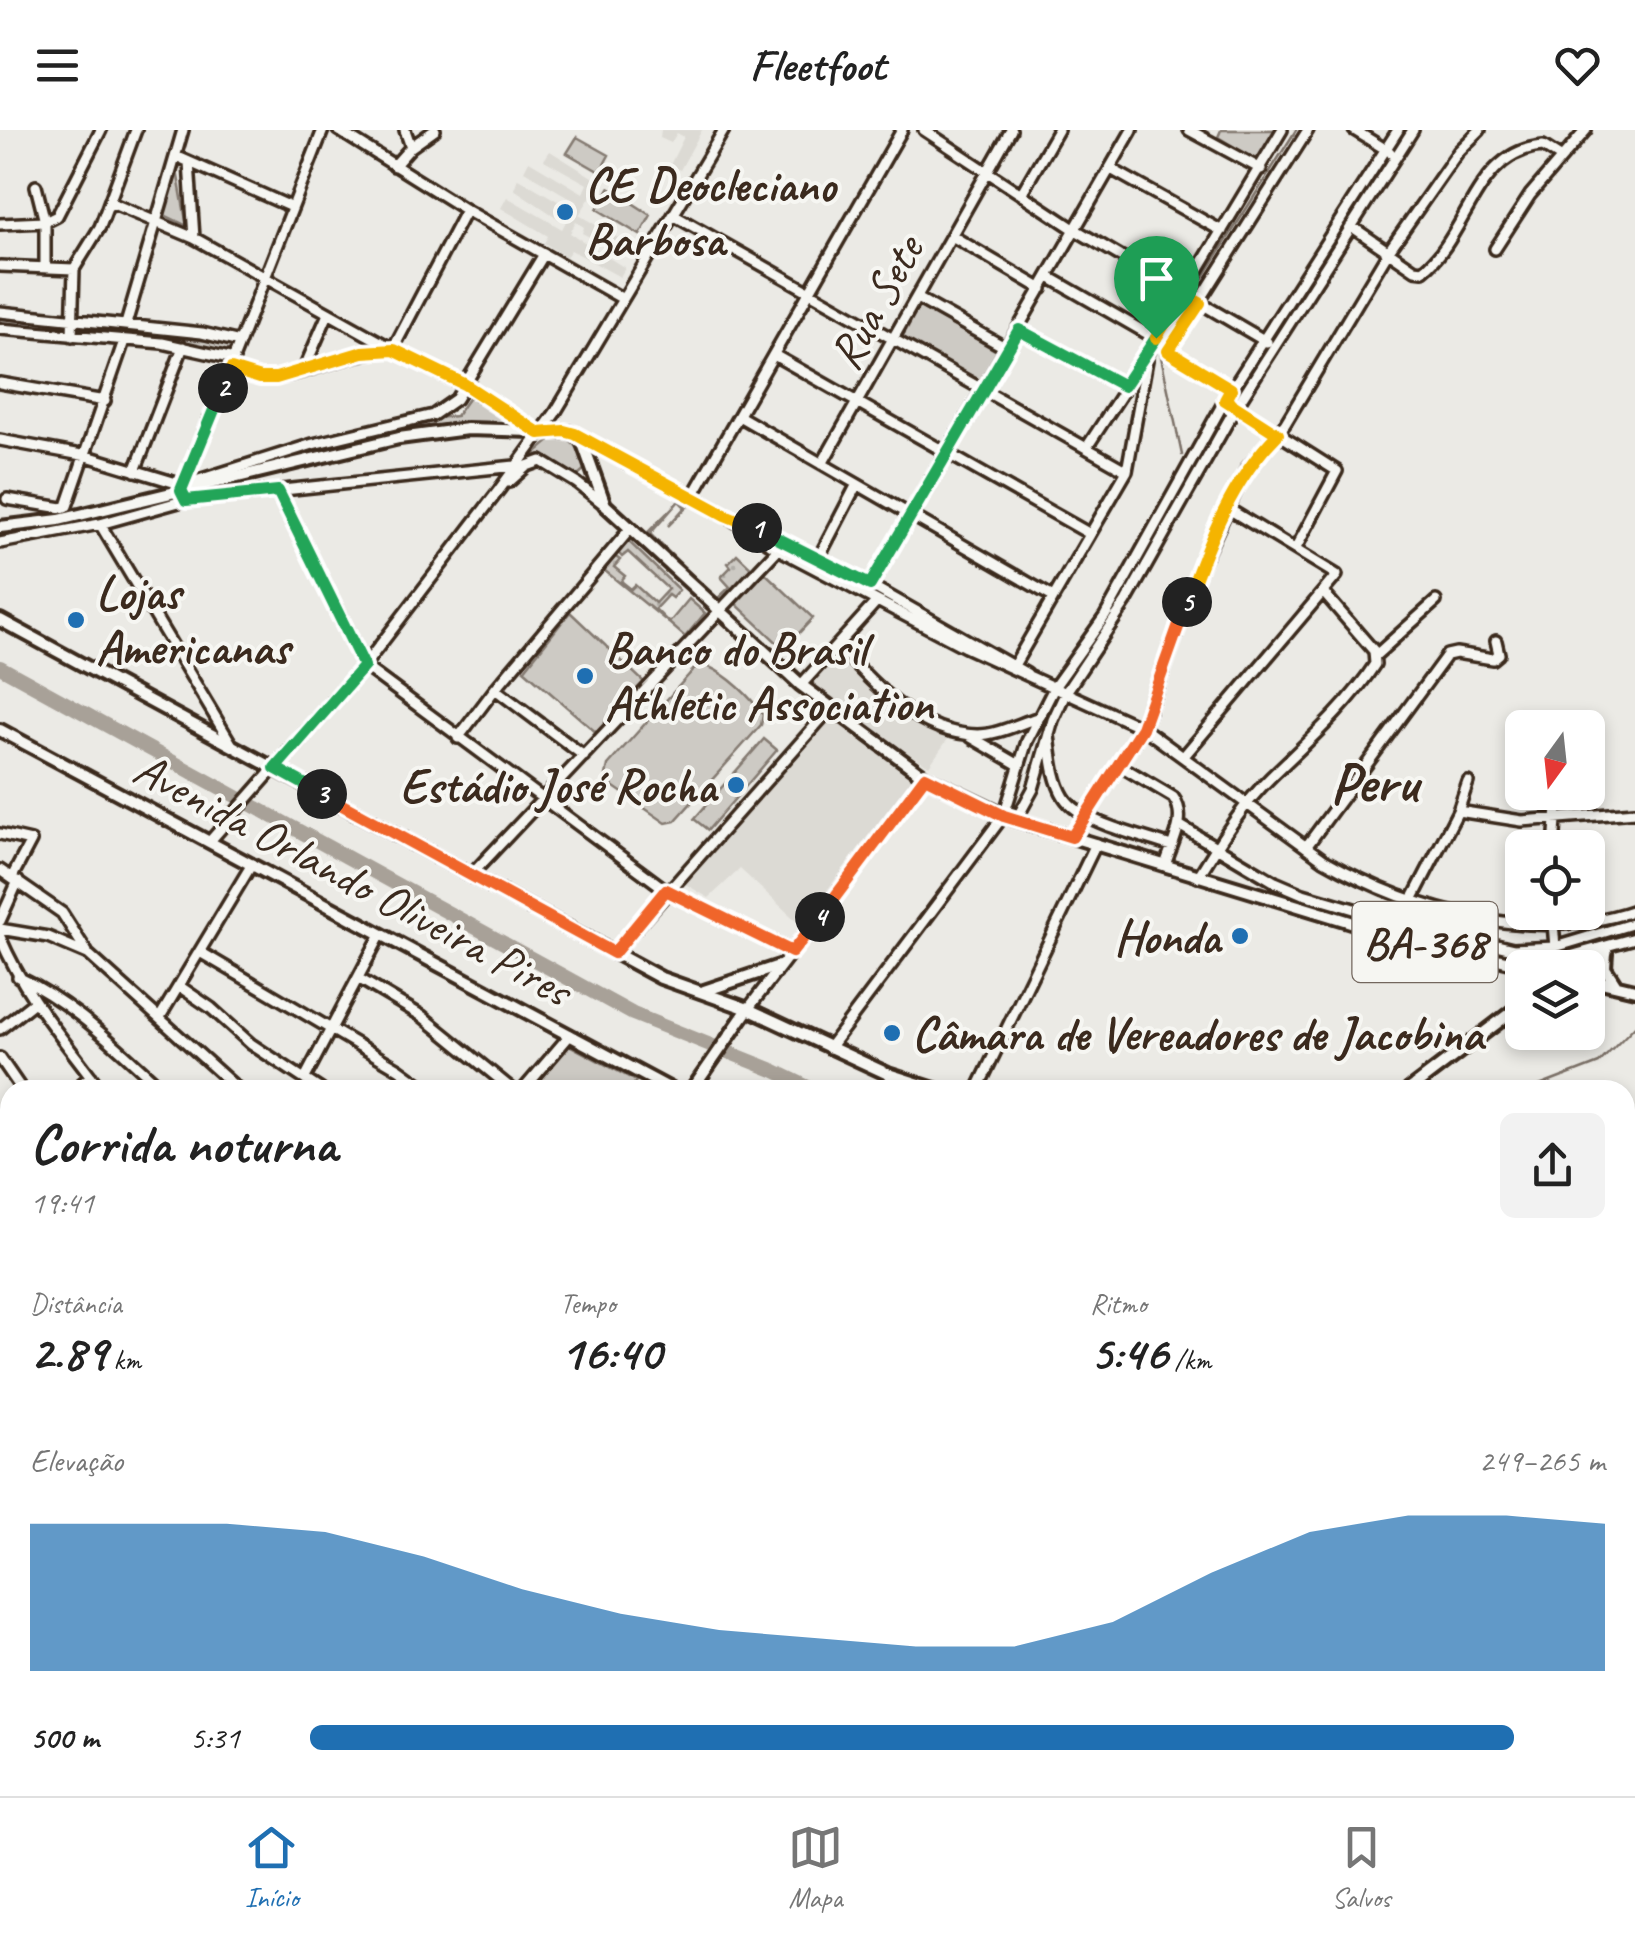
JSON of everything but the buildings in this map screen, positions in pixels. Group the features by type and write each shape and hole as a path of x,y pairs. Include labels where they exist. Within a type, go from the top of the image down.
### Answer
{"main road":[{"path":"0,526 59,520 398,438 467,429 569,432 581,438 606,505 719,613"},
{"name":"BA-368","path":"719,613 830,709 925,777 1010,818 1335,918 1505,957"},
{"path":"2,619 232,745 271,772 472,874 661,978 703,991 745,1014 907,1080"},
{"name":"Avenida Orlando Oliveira Pires","path":"0,730 214,836 252,864 653,1080"},
{"path":"1606,952 1605,968 1617,986"},
{"path":"703,991 779,966"},
{"path":"1605,983 1633,990"},
{"path":"698,1080 745,1014"},
{"path":"1422,1080 1505,1017"}],"street":[{"path":"0,224 45,222 58,216 101,130"},
{"path":"72,336 74,270 111,203 134,130"},
{"path":"126,324 183,130"},
{"path":"183,492 323,130"},
{"path":"338,130 466,210 623,299"},
{"path":"404,130 412,148"},
{"path":"394,166 436,130"},
{"path":"214,836 364,666 499,490 536,433 554,413 724,130"},
{"path":"692,497 902,130"},
{"path":"924,130 1074,229 1274,346"},
{"name":"Rua Sete","path":"822,464 1011,130"},
{"path":"1021,194 1058,130"},
{"path":"868,590 1132,130"},
{"path":"1189,130 1211,135 1261,169"},
{"path":"1087,447 1149,352 1282,130"},
{"path":"1231,389 1168,351 1308,130"},
{"path":"1354,130 1396,156"},
{"path":"1010,818 1019,765 1036,718 1111,606 1231,389 1398,130"},
{"path":"829,1048 1033,789 1048,734 1066,692 1126,602 1236,406 1412,130"},
{"path":"1072,837 1142,728 1198,572 1226,508 1254,458 1278,434 1388,252 1458,152 1480,130"},
{"path":"1496,249 1524,203 1586,130"},
{"path":"1351,226 1415,270 1426,269 1488,177 1509,157 1527,148 1543,146 1562,158"},
{"path":"176,156 291,207"},
{"path":"189,162 194,238"},
{"path":"1111,169 1222,232"},
{"path":"36,186 45,222 44,268"},
{"path":"111,203 194,238 394,350 464,384 536,433"},
{"path":"394,350 466,210"},
{"path":"675,216 1127,471"},
{"path":"952,236 1042,288"},
{"path":"0,544 100,524 313,444 433,414 450,406 544,254"},
{"path":"0,266 74,270"},
{"path":"1049,277 1156,338"},
{"path":"917,298 1008,349"},
{"path":"0,312 202,332 240,342"},
{"path":"304,369 328,314"},
{"path":"162,343 164,328"},
{"path":"0,329 162,343 268,378 363,352 394,350"},
{"path":"1019,330 1124,386"},
{"path":"7,499 64,508 87,456 124,341"},
{"path":"135,471 183,348"},
{"path":"1012,668 1127,471 1149,352"},
{"path":"774,355 1090,534"},
{"path":"0,383 105,400"},
{"path":"1225,400 1337,471 1296,548"},
{"path":"554,413 569,432"},
{"path":"738,416 1053,597"},
{"path":"581,438 1012,668 1142,728 1338,868 1474,918 1505,921"},
{"path":"0,440 87,456 183,492 278,491 515,466"},
{"path":"590,464 598,458 618,457"},
{"path":"499,490 527,466 541,461 606,505"},
{"path":"816,563 857,484"},
{"path":"278,491 364,666 666,890 792,952"},
{"path":"1184,756 1336,575 1226,508"},
{"path":"100,524 232,745"},
{"path":"458,738 632,528"},
{"path":"472,874 781,545"},
{"path":"868,590 877,601 967,644"},
{"path":"1323,592 1376,659"},
{"path":"801,685 877,601"},
{"path":"1198,877 1271,777 1293,760 1376,659 1436,601"},
{"path":"1306,847 1446,655 1493,659 1499,652 1496,642"},
{"path":"838,645 873,684 902,706 933,724 964,733 1019,765"},
{"path":"495,689 584,756"},
{"path":"614,953 830,709"},
{"path":"964,733 990,733 1036,718"},
{"path":"1048,734 1062,795 1087,816 1171,846"},
{"path":"1119,765 1173,798 1179,806 1180,825 1164,866"},
{"path":"745,1014 925,777"},
{"path":"1412,898 1458,811 1468,782"},
{"path":"1555,830 1556,810"},
{"path":"1458,811 1522,821 1635,812"},
{"path":"1180,825 1293,890 1501,954 1554,947 1635,923"},
{"path":"0,834 31,841 0,920"},
{"path":"982,1080 1096,844"},
{"path":"160,1017 252,864"},
{"path":"0,870 62,912 88,954 228,1080"},
{"path":"1287,904 1293,890"},
{"path":"1605,918 1635,910"},
{"path":"1385,932 1388,919"},
{"path":"0,929 48,938 88,954"},
{"path":"1552,930 1554,947"},
{"path":"305,1078 381,934"},
{"path":"0,937 33,1002 94,1080"},
{"path":"1591,950 1635,938"},
{"path":"1606,952 1618,944"},
{"path":"200,952 412,1080"},
{"path":"18,977 42,988 73,1011 152,1080"},
{"path":"358,978 422,1016 501,1080"},
{"path":"179,986 251,1044 308,1080"},
{"path":"0,1029 33,1002"},
{"path":"532,1080 570,1035"},
{"path":"0,1058 15,1080"},
{"path":"86,1080 91,1076"}],"shaded area":[{"path":"661,130 702,130 680,170 670,165 684,137 677,133 671,143 660,138"},
{"path":"1221,130 1278,130 1259,162 1218,137"},
{"path":"577,137 609,155 600,172 567,153"},
{"name":"CE Deocleciano Barbosa","path":"550,151 600,182 579,215 635,248 630,258 582,233 584,227 576,222 570,233 625,268 620,277 571,250 566,257 544,243 548,236 501,208 507,197 562,229 568,218 562,215 559,219 514,189 518,178 573,210 577,202 524,171 529,161 583,193 587,184 544,160"},
{"path":"176,165 187,226 162,214"},
{"path":"609,188 651,215 640,235 597,209"},
{"path":"919,306 1000,353 981,382 902,338"},
{"path":"0,317 233,344 230,351 0,324"},
{"path":"470,396 515,421 519,430 462,426 209,476 425,419 456,416"},
{"path":"556,436 572,443 587,467 577,476 542,455 533,455"},
{"path":"679,501 650,534 717,599 730,587 721,577 737,554 757,573 723,610 647,538 648,532"},
{"path":"624,537 679,590 655,609 669,623 599,566 610,553 620,560 614,567 625,576 621,581 631,589 635,585 655,603 668,589 628,552 622,557 614,548"},
{"path":"763,571 813,618 784,649 734,602"},
{"path":"689,599 705,613 685,637 669,623"},
{"name":"Banco do Brasil Athletic Association","path":"570,612 645,683 598,734 524,670"},
{"path":"837,653 876,693 927,728 950,736 929,766 843,712 810,683"},
{"path":"707,666 731,680 752,701 763,715 761,725 675,821 666,823 611,785 606,775 608,765 696,667"},
{"path":"830,716 913,778 801,925 740,869 709,898 682,882"},
{"name":"Estádio José Rocha","path":"764,739 777,750 708,830 694,819"},
{"path":"567,1044 634,1080 537,1080"}],"waterway":[{"path":"1194,292 1296,130"},
{"path":"1182,455 1160,352 1187,303"},
{"path":"1116,609 1150,545"},
{"path":"0,667 633,1014 794,1080"},
{"path":"1555,1080 1599,1063 1635,1026"}],"place":[{"name":"CE Deocleciano Barbosa","path":"565,212"},
{"name":"Lojas Americanas","path":"76,620"},
{"name":"Banco do Brasil Athletic Association","path":"585,676"},
{"name":"Estádio José Rocha","path":"736,785"},
{"name":"Honda","path":"1240,936"},
{"name":"Câmara de Vereadores de Jacobina","path":"892,1033"}],"district":[{"name":"Peru","path":"1374,782"}],"route":[{"path":"1183,294 1200,303 1168,351 1231,389 1225,400 1278,434 1254,458 1226,508 1198,572 1142,728 1072,837 1004,816 925,777 792,952 666,890 614,953 275,768 364,666 278,491 186,500 181,490 231,369 260,378 276,378 363,352 394,350 464,384 539,433 575,434 725,515 870,585 1019,330 1124,386 1156,338 1183,294"}]}
